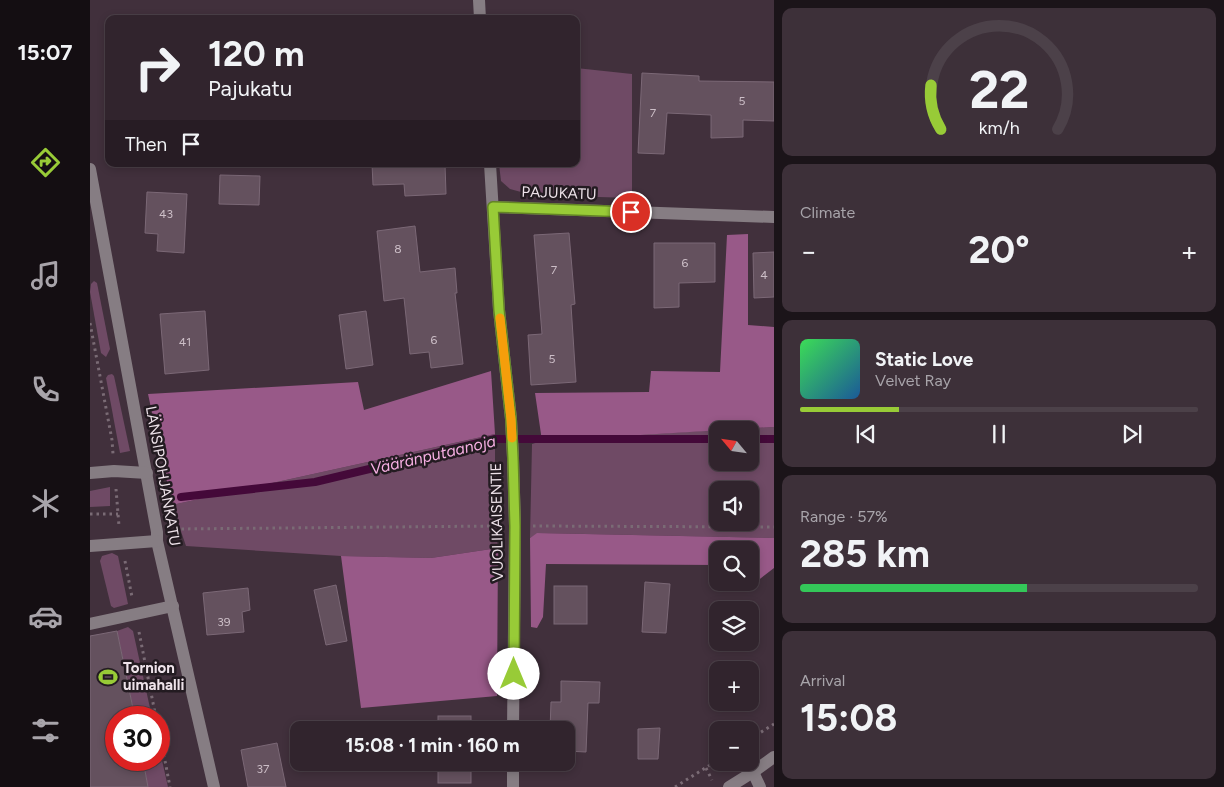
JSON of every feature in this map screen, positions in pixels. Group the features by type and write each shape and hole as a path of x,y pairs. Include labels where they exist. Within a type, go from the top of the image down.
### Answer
{"street":[{"path":"479,0 480,15"},
{"name":"VUOLIKAISENTIE","path":"490,167 499,310 511,419 513,458 515,526 514,721"},
{"name":"LÄNSIPOHJANKATU","path":"90,169 157,536 214,787"},
{"name":"PAJUKATU","path":"493,207 774,217"},
{"path":"90,473 147,473"},
{"path":"90,546 121,543 157,536"},
{"path":"90,624 172,606"},
{"path":"729,787 774,757"},
{"path":"513,771 513,787"},
{"path":"754,772 760,787"}],"path":[{"path":"90,323 112,440 121,543 154,706"},
{"path":"90,514 118,514"},
{"path":"157,536 174,528 774,527"},
{"path":"759,734 774,724"},
{"path":"675,787 709,766"},
{"path":"167,771 170,787"}],"shaded area":[{"path":"580,68 632,74 632,198 532,195 510,189 501,181 499,167 580,167"},
{"path":"748,234 748,325 774,327 774,427 759,428 759,421 709,421 709,431 542,441 535,393 649,392 651,371 720,372 727,235"},
{"path":"94,281 97,283 110,349 106,357 101,353 90,292 91,284"},
{"path":"491,371 495,434 172,505 148,394 358,382 364,410"},
{"path":"112,374 130,451 120,453 106,378"},
{"path":"774,427 774,538 538,533 530,538 532,444 542,441 709,431 709,471 759,471 759,428"},
{"path":"495,434 495,469 500,510 493,511 498,548 431,558 341,556 186,546 172,505"},
{"path":"110,487 110,506 90,507 90,491"},
{"path":"537,533 774,538 774,568 759,580 759,541 709,541 709,565 546,564 543,617 537,628 531,627 530,538"},
{"path":"498,548 497,696 361,708 341,556 431,558"},
{"path":"112,553 118,556 128,604 114,608 111,606 100,561 102,556"},
{"path":"128,627 133,631 150,706 133,706 117,631"},
{"path":"145,771 164,771 168,787 148,787"}],"building":[{"path":"642,73 699,76 699,81 774,82 774,121 743,120 743,137 711,138 711,115 667,113 664,154 638,153"},
{"path":"372,167 445,167 446,194 405,196 404,184 373,185"},
{"path":"220,175 260,176 259,205 219,204"},
{"path":"147,192 187,194 184,253 157,251 158,234 145,233"},
{"path":"415,226 420,272 455,268 457,293 455,293 463,364 431,368 429,352 410,354 404,298 384,301 377,231"},
{"path":"569,233 575,304 571,305 576,382 531,385 528,335 542,334 534,235"},
{"path":"654,243 715,243 715,282 679,283 679,307 654,308"},
{"path":"774,252 774,297 754,298 753,253"},
{"path":"205,311 209,370 165,374 160,314"},
{"path":"366,311 373,365 346,369 339,315"},
{"path":"645,582 670,584 666,633 642,632"},
{"path":"336,585 347,641 326,645 314,590"},
{"path":"554,586 587,586 587,624 554,624"},
{"path":"248,588 250,610 242,612 244,632 207,635 203,593"},
{"name":"Tornion uimahalli","path":"117,631 133,706 105,706 105,771 145,771 148,787 90,787 90,636"},
{"path":"561,681 600,682 599,703 588,703 586,752 575,751 575,721 550,721 551,702 561,702"},
{"path":"438,716 471,716 471,721 438,721"},
{"path":"660,728 658,759 638,759 638,729"},
{"path":"277,743 286,787 248,787 241,750"},
{"path":"438,771 471,771 471,783 438,783"}],"waterway":[{"name":"Vääränputaanoja","path":"181,497 315,482 495,439 709,439"},
{"name":"Vääränputaanoja","path":"759,439 774,439"}],"slow traffic":[{"path":"500,318 512,438"}],"place":[{"name":"Tornion uimahalli","path":"108,677"}],"route":[{"path":"514,674 515,526 513,458 511,419 499,310 493,207 631,212"}]}
